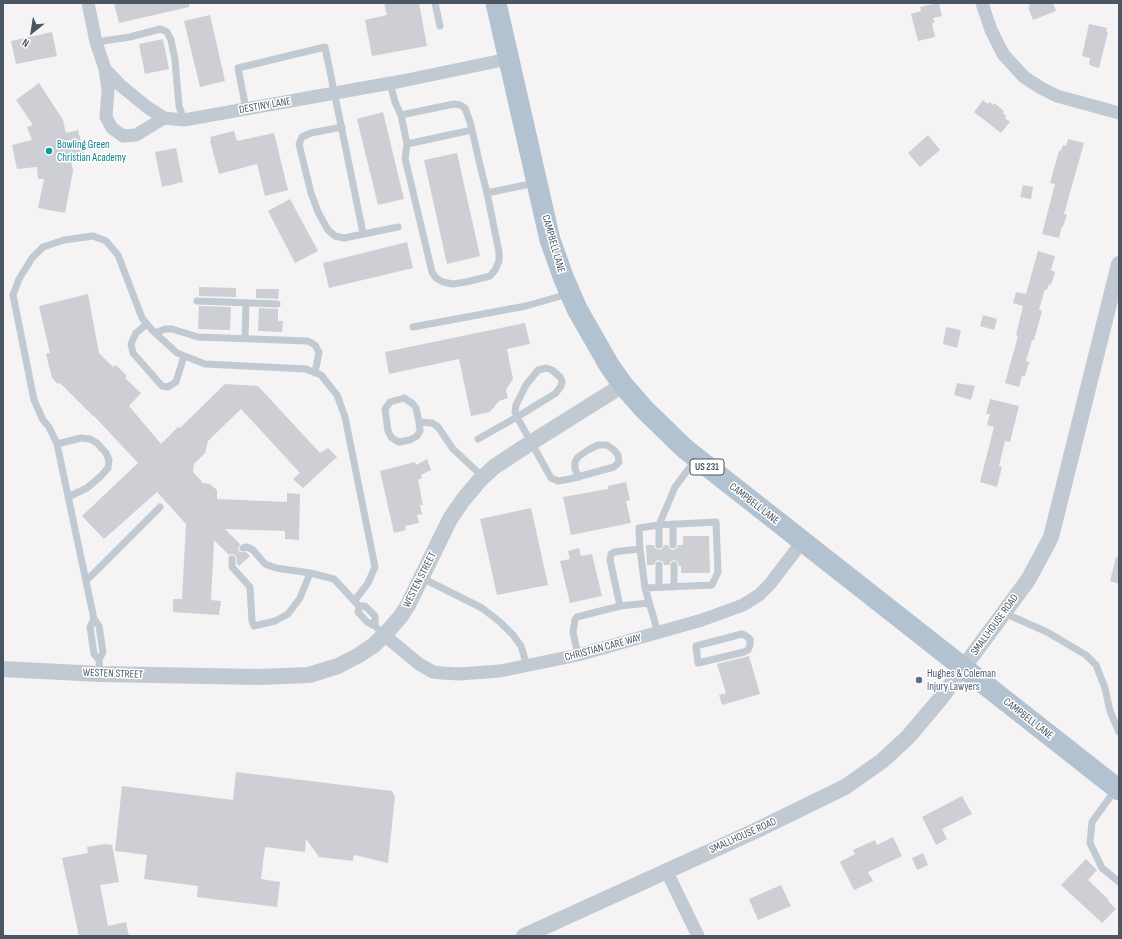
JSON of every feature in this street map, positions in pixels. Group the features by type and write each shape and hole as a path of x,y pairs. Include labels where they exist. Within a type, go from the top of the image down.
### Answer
{"main road":[{"name":"CAMPBELL LANE","path":"496,3 550,240 570,293 593,338 623,385 663,430 696,458 1118,789"}],"street":[{"name":"DESTINY LANE","path":"88,3 96,42 105,69 120,85 147,107 164,118 184,120 390,83 508,59"},
{"path":"982,3 991,30 1003,54 1024,78 1057,96 1119,113"},
{"path":"105,69 108,90 106,117 112,128 123,136 136,135 164,118"},
{"name":"SMALLHOUSE ROAD","path":"524,936 763,827 845,787 882,761 908,737 941,698 1028,580 1051,537 1114,306 1119,264"},
{"name":"WESTEN STREET","path":"3,669 100,667 259,677 309,675 350,660 367,650 380,630 401,616 422,578 455,511 469,491 494,467 623,385"},
{"name":"CHRISTIAN CARE WAY","path":"380,630 413,660 433,672 459,674 500,671 527,666 578,655 658,633 724,613 743,605 759,595 770,584 802,542"},
{"path":"666,870 698,936"}],"lane":[{"path":"435,3 440,26"},
{"path":"96,42 130,37 160,29 167,32 171,40 175,60 179,106 184,120"},
{"path":"246,109 238,68 324,47 363,233"},
{"path":"390,83 394,102 400,115 407,144 405,158 432,272 436,278 443,282 453,284 490,276 495,270 499,261 498,252 487,193 472,130 465,108 454,104 400,115"},
{"path":"342,127 311,132 302,137 299,144 300,154 311,193 318,212 328,230 335,236 344,238 398,227"},
{"path":"407,144 472,130"},
{"path":"487,193 537,182"},
{"path":"100,667 103,646 99,626 94,619 57,444 49,427 42,420 34,400 13,295 19,279 32,258 43,247 64,240 93,236 106,241 118,255 142,318 155,333 177,353 205,364 306,369 321,375 337,395 345,417 374,560 375,567 357,603"},
{"path":"413,327 526,306 570,293"},
{"path":"197,300 277,304"},
{"path":"245,338 246,303"},
{"path":"147,324 136,333 131,344 133,353 162,386 168,387 176,382 184,356"},
{"path":"155,333 172,329 198,337 308,342 315,345 319,352 315,373"},
{"path":"478,439 517,417 556,393 561,386 562,381 557,373 546,368 538,370 526,385 516,405 515,412 517,417 551,478 558,480 579,477 614,467 619,462 618,455 614,450 607,446 598,445 588,450 578,457 575,462 575,469 579,477"},
{"path":"404,398 416,408 419,422 420,431 416,436 410,440 399,442 391,437 388,431 384,409 390,402 404,398"},
{"path":"419,422 432,423 438,427 453,449 483,477"},
{"path":"57,444 81,438 90,439 97,443 106,453 109,460 108,468 100,477 87,488 68,497"},
{"path":"659,545 659,525 675,487 696,458"},
{"path":"86,581 160,507"},
{"path":"645,588 712,585 718,572 716,522 659,525 639,528 645,588 658,633"},
{"path":"673,524 674,545"},
{"path":"243,548 247,547 253,550 265,564 276,568 310,573 334,579 357,603 365,606 375,616 380,630"},
{"path":"620,606 610,560 611,554 621,551 640,550"},
{"path":"232,559 232,567 250,588 252,621 254,626 274,621 288,614 300,598 310,573"},
{"path":"659,565 659,587"},
{"path":"674,566 674,587"},
{"path":"422,578 482,608 500,622 513,635 521,646 527,666"},
{"path":"578,655 573,632 577,617 620,606 649,603"},
{"path":"1003,613 1047,632 1086,655 1096,666 1105,688 1110,711 1119,732"},
{"path":"742,634 750,639 748,650 744,652 698,663 696,646 742,634"},
{"path":"1118,789 1092,822 1090,843 1102,868 1119,882"}],"building":[{"path":"114,3 189,3 189,7 119,23"},
{"path":"384,3 419,3 427,46 372,56 365,20 387,15"},
{"path":"939,3 942,16 933,18 935,23 932,23 935,37 918,41 911,14 921,11 920,7"},
{"path":"1029,3 1053,3 1056,11 1033,20 1028,7 1030,7"},
{"path":"210,15 225,81 200,87 184,21"},
{"path":"1089,24 1107,28 1106,31 1108,32 1099,68 1089,65 1090,58 1082,56"},
{"path":"52,32 57,56 16,64 11,41"},
{"path":"163,39 169,69 145,74 139,44"},
{"name":"Bowling Green Christian Academy","path":"39,83 63,120 66,133 78,130 85,157 71,159 73,171 65,213 38,208 44,179 38,179 37,167 17,169 12,145 32,140 27,127 33,125 16,100"},
{"path":"983,100 988,104 990,102 993,105 994,103 1004,111 1003,113 1006,116 1005,118 1010,122 1001,133 974,112"},
{"path":"383,112 404,199 378,205 357,119"},
{"path":"234,131 237,141 274,133 288,190 265,196 257,164 219,174 210,137"},
{"path":"928,135 940,150 920,167 908,153"},
{"path":"1068,139 1084,143 1064,214 1067,215 1059,238 1042,234 1055,184 1050,183 1059,151 1061,151 1063,145 1066,146"},
{"path":"176,148 183,182 162,187 155,152"},
{"path":"457,153 480,256 447,264 424,160"},
{"path":"1023,185 1033,187 1031,199 1020,197"},
{"path":"290,199 318,251 295,263 268,211"},
{"path":"407,242 413,268 329,288 323,263"},
{"path":"1038,251 1055,256 1051,270 1055,272 1051,285 1049,284 1047,290 1045,289 1039,310 1042,311 1034,340 1032,340 1026,361 1029,362 1025,376 1022,376 1019,387 1005,383 1018,336 1016,335 1023,306 1013,303 1016,292 1026,294"},
{"path":"199,287 236,288 236,297 199,296"},
{"path":"256,289 279,289 278,299 256,298"},
{"path":"88,294 99,353 113,367 116,365 127,376 125,378 141,393 129,406 161,444 178,427 180,428 225,384 258,386 320,453 328,448 337,457 303,488 293,479 300,473 241,409 208,441 205,453 194,464 193,472 203,483 210,484 217,490 217,499 287,502 287,493 300,494 299,540 285,539 285,531 225,529 240,544 238,549 240,552 246,552 250,556 239,566 237,564 236,556 232,554 229,555 214,540 211,600 221,601 219,615 173,612 173,599 182,599 186,524 157,492 104,539 82,516 138,463 94,416 60,383 58,384 52,378 46,354 50,353 39,306"},
{"path":"199,306 231,307 230,330 198,329"},
{"path":"259,308 278,309 278,321 283,321 282,332 258,331"},
{"path":"983,315 997,319 994,330 980,326"},
{"path":"525,323 530,344 507,349 513,379 506,390 508,398 499,401 490,412 471,416 459,359 389,374 385,352"},
{"path":"946,327 961,330 957,348 943,344"},
{"path":"957,383 975,386 971,400 954,395"},
{"path":"990,399 1019,406 1010,442 1005,441 999,466 1002,467 997,487 980,482 994,427 987,425 990,414 986,414"},
{"path":"427,459 431,470 421,475 422,478 418,480 423,505 420,505 422,514 417,515 419,523 405,526 406,530 394,533 380,471 415,462 416,465"},
{"path":"626,482 630,500 626,501 631,523 571,535 563,497 608,489 608,486"},
{"path":"531,508 548,585 497,595 480,519"},
{"path":"683,536 709,536 710,573 681,573 681,566 679,566 678,562 674,560 671,561 669,565 664,565 663,562 659,560 656,561 654,565 647,565 646,545 654,545 655,548 659,550 662,549 664,545 668,545 670,549 673,550 677,548 678,545 683,545"},
{"path":"579,548 581,556 592,554 602,596 570,603 560,561 570,559 568,551"},
{"path":"1116,557 1119,557 1119,584 1110,581"},
{"path":"749,656 760,694 722,705 719,695 726,693 717,664"},
{"path":"236,772 392,791 395,796 388,863 354,855 353,861 319,857 306,839 305,852 265,847 261,879 280,882 277,907 197,897 198,886 144,879 147,855 115,851 122,786 233,800"},
{"path":"962,796 972,814 942,829 947,839 936,845 922,817"},
{"path":"893,837 902,856 868,872 873,881 854,890 840,862 855,854 853,850 875,840 877,845"},
{"path":"105,844 112,845 119,882 100,885 108,926 126,922 129,936 79,936 62,858 88,853 87,847"},
{"path":"923,853 928,865 917,870 912,858"},
{"path":"1086,859 1097,870 1088,880 1109,900 1108,901 1116,909 1102,923 1061,885"},
{"path":"781,885 791,906 758,920 749,899"}],"place":[{"name":"Bowling Green Christian Academy","path":"49,151"},
{"name":"Hughes & Coleman Injury Lawyers","path":"919,680"}]}
